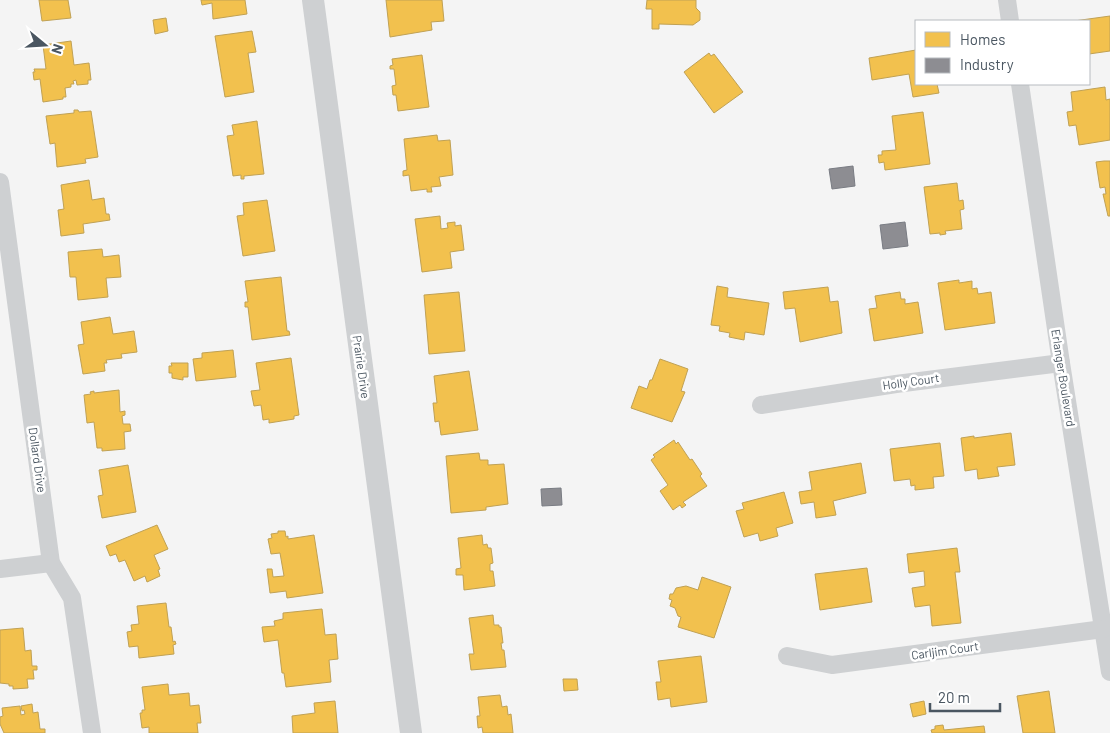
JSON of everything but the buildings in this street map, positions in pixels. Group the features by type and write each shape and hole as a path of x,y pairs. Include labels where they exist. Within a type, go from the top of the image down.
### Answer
{"street":[{"name":"Prairie Drive","path":"313,0 411,733"},
{"path":"1007,0 1010,20"},
{"name":"Erlanger Boulevard","path":"1020,85 1061,362 1110,672"},
{"name":"Dollard Drive","path":"0,182 51,563 72,598 92,733"},
{"name":"Holly Court","path":"761,405 896,384 1061,362"},
{"path":"0,569 51,563"},
{"name":"Carljim Court","path":"787,656 832,666 1103,630"}]}
